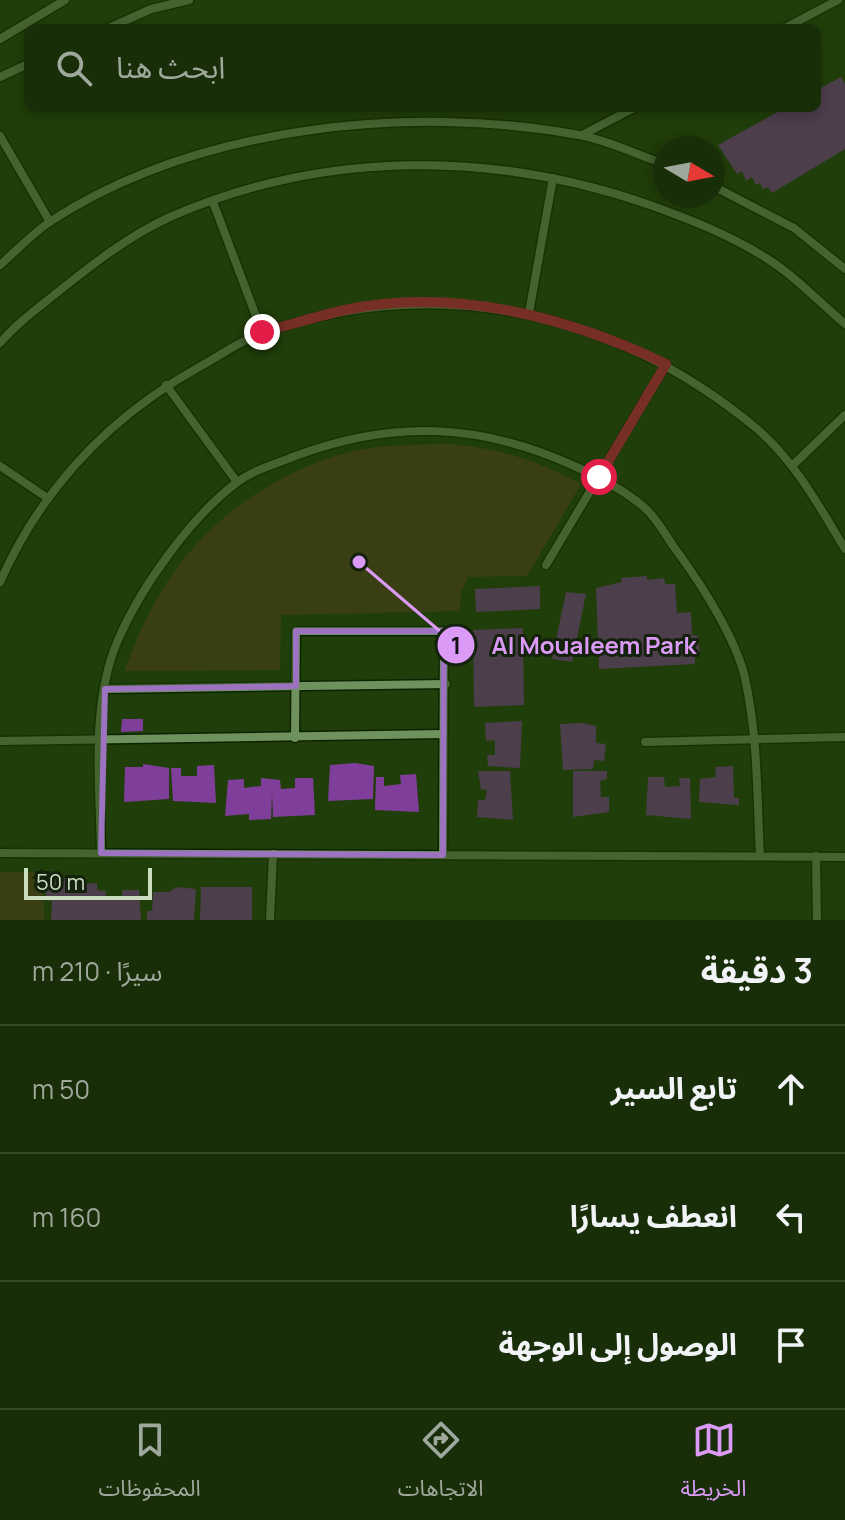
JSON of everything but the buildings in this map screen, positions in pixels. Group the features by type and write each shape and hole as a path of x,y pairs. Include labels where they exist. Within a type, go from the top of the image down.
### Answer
{"street":[{"path":"25,24 65,0"},
{"path":"118,24 151,9 189,0"},
{"path":"793,24 838,0"},
{"path":"0,39 24,25"},
{"path":"0,77 24,66"},
{"path":"582,135 626,112"},
{"path":"0,265 50,222 164,164 259,137 424,120 502,124 582,135 653,160"},
{"path":"0,136 50,222"},
{"path":"0,343 94,263 169,218 263,185 361,166 445,163 497,167 609,191 696,222 767,258 845,324"},
{"path":"529,313 553,178"},
{"path":"725,192 794,228 845,269"},
{"path":"213,202 262,332"},
{"path":"0,582 46,497 104,432 166,385 262,332 347,309 435,303 529,313 607,336 666,364 757,429 793,465 845,549"},
{"path":"546,565 666,364"},
{"path":"166,385 237,482"},
{"path":"793,465 845,415"},
{"path":"101,853 100,742 105,689 117,641 147,586 189,531 237,482 324,445 392,431 462,430 534,448 599,477 647,510 714,608 744,675 755,738 760,856"},
{"path":"0,466 46,497"},
{"path":"295,738 296,631 444,631 443,855"},
{"path":"105,689 446,684"},
{"path":"0,741 100,742 443,734"},
{"path":"645,742 845,737"},
{"path":"0,853 845,857"},
{"path":"270,920 273,854"},
{"path":"816,856 817,920"}],"highlighted area":[{"path":"296,631 444,631 443,855 101,853 105,689 296,686"}],"shaded area":[{"path":"448,444 517,456 581,484 527,576 468,577 461,593 460,611 281,615 280,670 124,671 151,610 187,555 209,531 261,491 289,475 350,452 387,446"},
{"path":"0,872 43,872 44,920 0,920"}],"place":[{"name":"Al Moualeem Park","path":"359,562"}],"route":[{"path":"262,332 347,309 435,303 529,313 607,336 666,364 599,477"}]}
